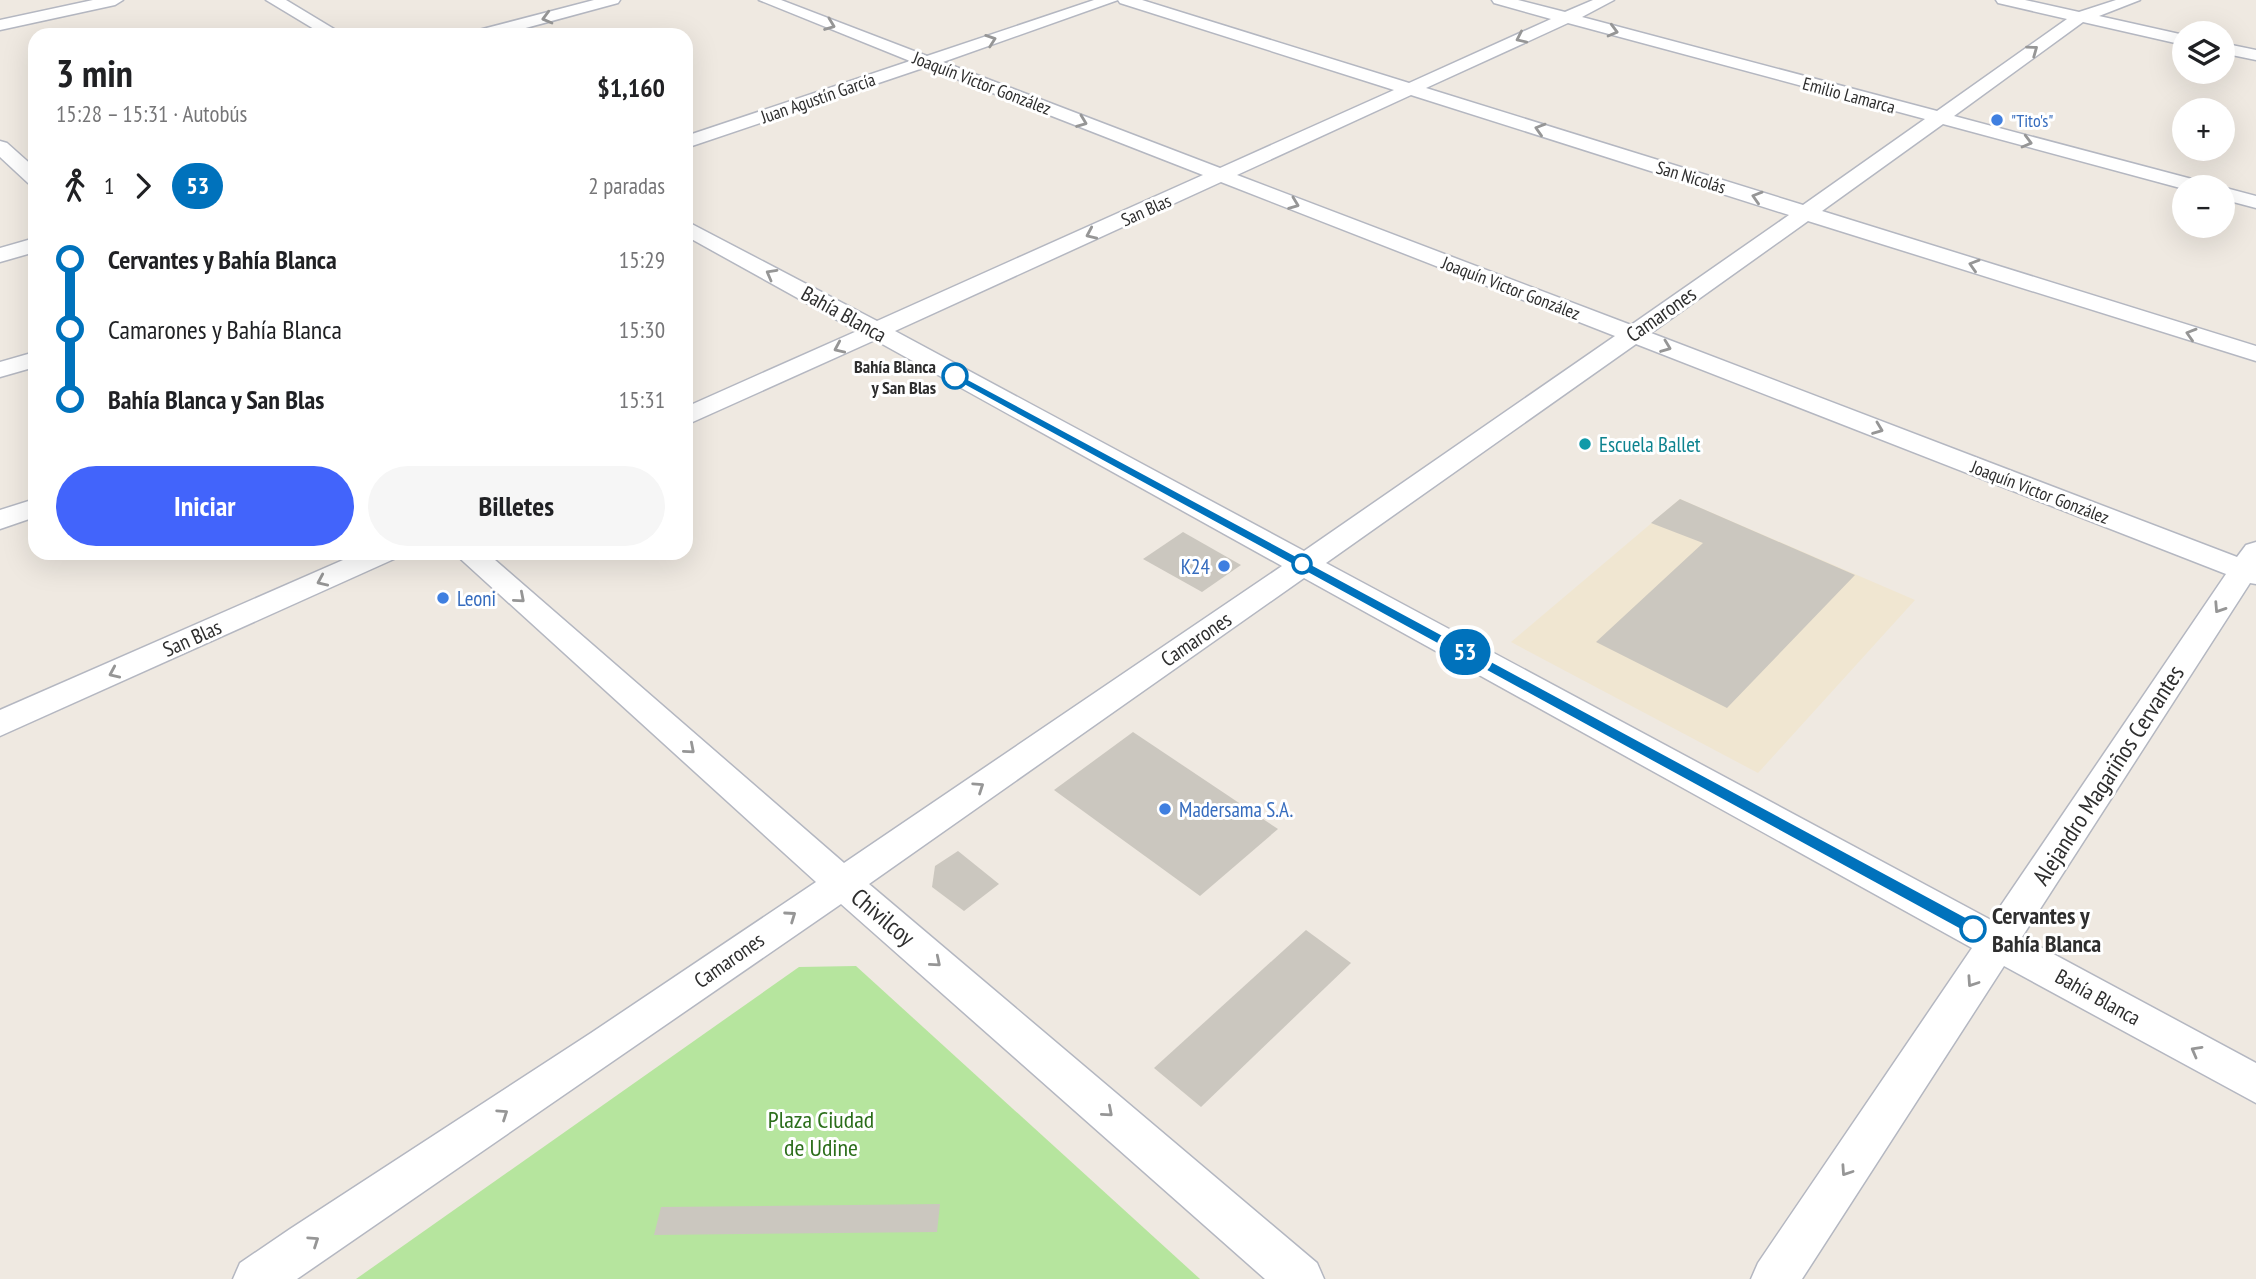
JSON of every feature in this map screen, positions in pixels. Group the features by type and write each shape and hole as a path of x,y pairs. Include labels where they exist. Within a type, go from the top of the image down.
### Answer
{"street":[{"path":"0,25 116,0"},
{"path":"274,0 324,28"},
{"path":"507,28 612,0"},
{"name":"Joaquín Victor González","path":"766,0 1632,334 2252,565"},
{"name":"Juan Agustín García","path":"693,140 1110,0"},
{"name":"San Nicolás","path":"1126,0 2256,354"},
{"name":"Emilio Lamarca","path":"1500,0 2172,180"},
{"name":"San Blas","path":"693,414 1606,0"},
{"path":"2004,0 2172,37"},
{"name":"Camarones","path":"257,1279 653,1014 1304,565 1807,213 2080,17 2132,0"},
{"path":"2235,51 2256,55"},
{"path":"4,155 28,152"},
{"path":"4,155 28,173"},
{"path":"2235,196 2256,202"},
{"name":"Bahía Blanca","path":"693,231 2256,1084"},
{"path":"0,255 28,247"},
{"path":"0,370 28,361"},
{"path":"0,520 28,510"},
{"name":"San Blas","path":"0,724 368,560"},
{"name":"Chivilcoy","path":"477,560 841,882 1300,1279"},
{"name":"Alejandro Magariños Cervantes","path":"1774,1279 2252,565"}],"shaded area":[{"path":"1680,499 1915,600 1758,773 1511,642"}],"green space":[{"name":"Plaza Ciudad de Udine","path":"856,966 1200,1279 356,1279 799,967"}],"building":[{"path":"1680,499 1855,575 1727,708 1596,642 1703,543 1651,523"},
{"path":"1183,532 1241,565 1202,592 1143,559"},
{"name":"Madersama S.A.","path":"1133,732 1278,829 1200,896 1054,790"},
{"path":"958,851 999,884 964,911 932,887 935,866"},
{"path":"1306,930 1351,963 1201,1107 1154,1068"},
{"path":"940,1204 937,1232 654,1235 661,1207"}],"bus line":[{"name":"53","path":"955,376 1973,929"}],"place":[{"name":"\"Tito's\"","path":"1997,120"},
{"name":"Bahía Blanca y San Blas","path":"955,376"},
{"name":"Escuela Ballet","path":"1585,444"},
{"name":"K24","path":"1224,566"},
{"name":"Leoni","path":"443,598"},
{"name":"Madersama S.A.","path":"1165,809"},
{"name":"Cervantes y Bahía Blanca","path":"1973,929"}]}
